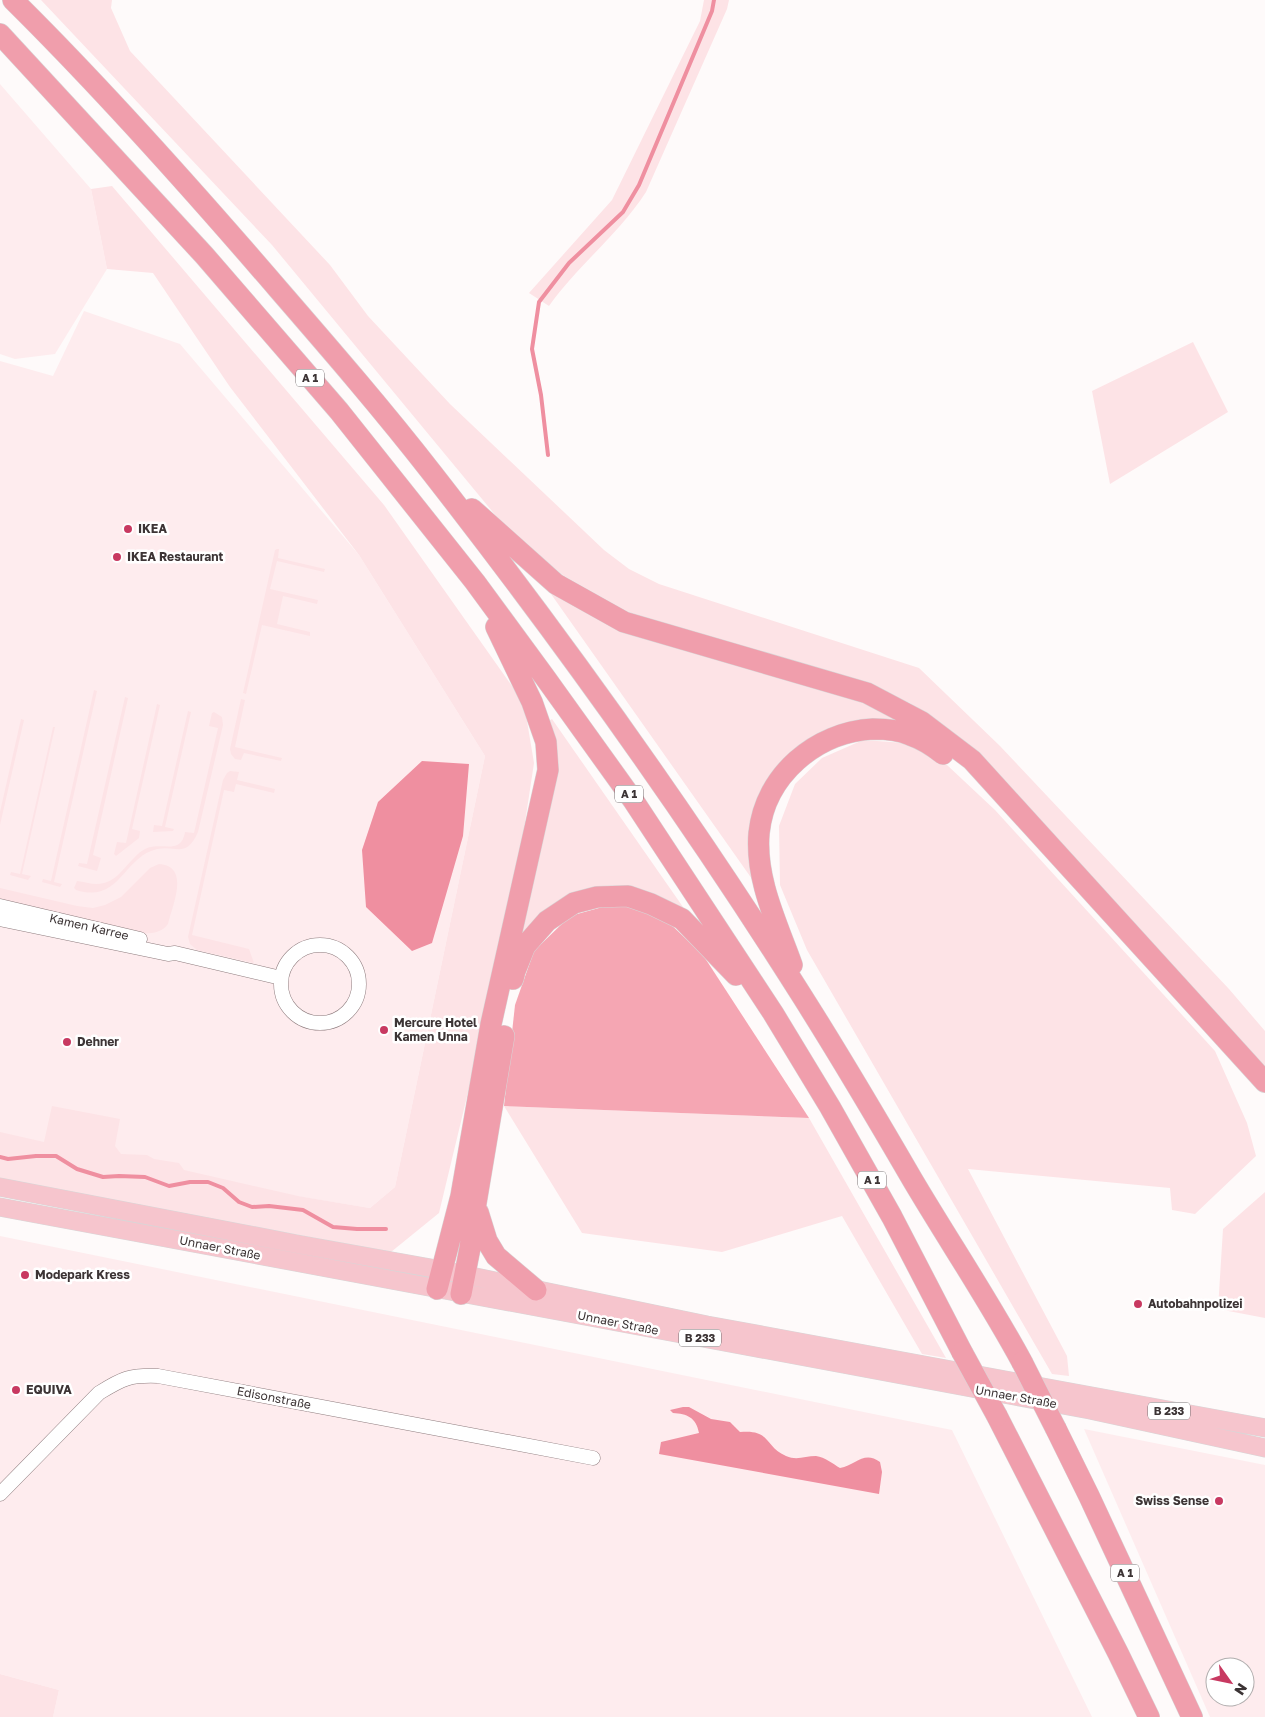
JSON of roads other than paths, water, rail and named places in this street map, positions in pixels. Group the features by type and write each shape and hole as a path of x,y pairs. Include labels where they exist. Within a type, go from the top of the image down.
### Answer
{"highway":[{"name":"A 1","path":"13,0 221,222 362,387 431,472 573,659 654,773 802,996 922,1196 1000,1321 1089,1496 1192,1717"},
{"name":"A 1","path":"0,34 197,247 320,389 475,582 633,800 773,1013 864,1166 997,1416 1149,1717"},
{"path":"431,472 556,584 624,622 867,693 922,722 972,760 1265,1082"},
{"path":"440,1279 460,1196 491,1024 548,770 546,742 532,702 475,582"},
{"path":"802,996 765,888 758,860 759,832 767,802 781,777 797,760 828,739 855,730 883,729 909,734 932,746 980,783 1205,1028 1265,1099"},
{"path":"463,1284 515,971 525,946 547,921 574,903 597,897 628,896 651,904 682,919 773,1013"},
{"path":"476,1202 481,1225 487,1241 496,1256 536,1290"}],"main road":[{"name":"Unnaer Straße","path":"0,1187 297,1244 463,1284 1090,1410 1265,1448"},
{"name":"Unnaer Straße","path":"0,1207 440,1279"},
{"name":"Unnaer Straße","path":"463,1284 536,1290 707,1325 1265,1428"}],"street":[{"name":"Kamen Karree","path":"0,906 158,943 175,953 281,978"},
{"name":"Kamen Karree","path":"0,919 168,954 175,953"},
{"path":"316,944 325,945 334,947 349,957 358,973 359,990 353,1006 340,1018 332,1022 315,1024 298,1018 286,1005 280,989 281,978 286,963 299,950 316,944"},
{"name":"Edisonstraße","path":"0,1494 99,1393 117,1382 137,1375 158,1376 592,1458"}],"waterway":[{"path":"548,455 541,395 532,349 539,302 569,263 623,212 639,185 712,11 714,0"},
{"path":"0,1157 8,1159 56,1156 77,1169 103,1177 145,1177 169,1186 190,1182 208,1182 223,1188 239,1202 252,1207 269,1206 303,1210 333,1227 386,1229"}],"place":[{"name":"IKEA","path":"128,529"},
{"name":"IKEA Restaurant","path":"117,557"},
{"name":"Mercure Hotel Kamen Unna","path":"384,1030"},
{"name":"Dehner","path":"67,1042"},
{"name":"Modepark Kress","path":"25,1275"},
{"name":"Autobahnpolizei","path":"1138,1304"},
{"name":"EQUIVA","path":"16,1390"},
{"name":"Swiss Sense","path":"1219,1501"}]}
